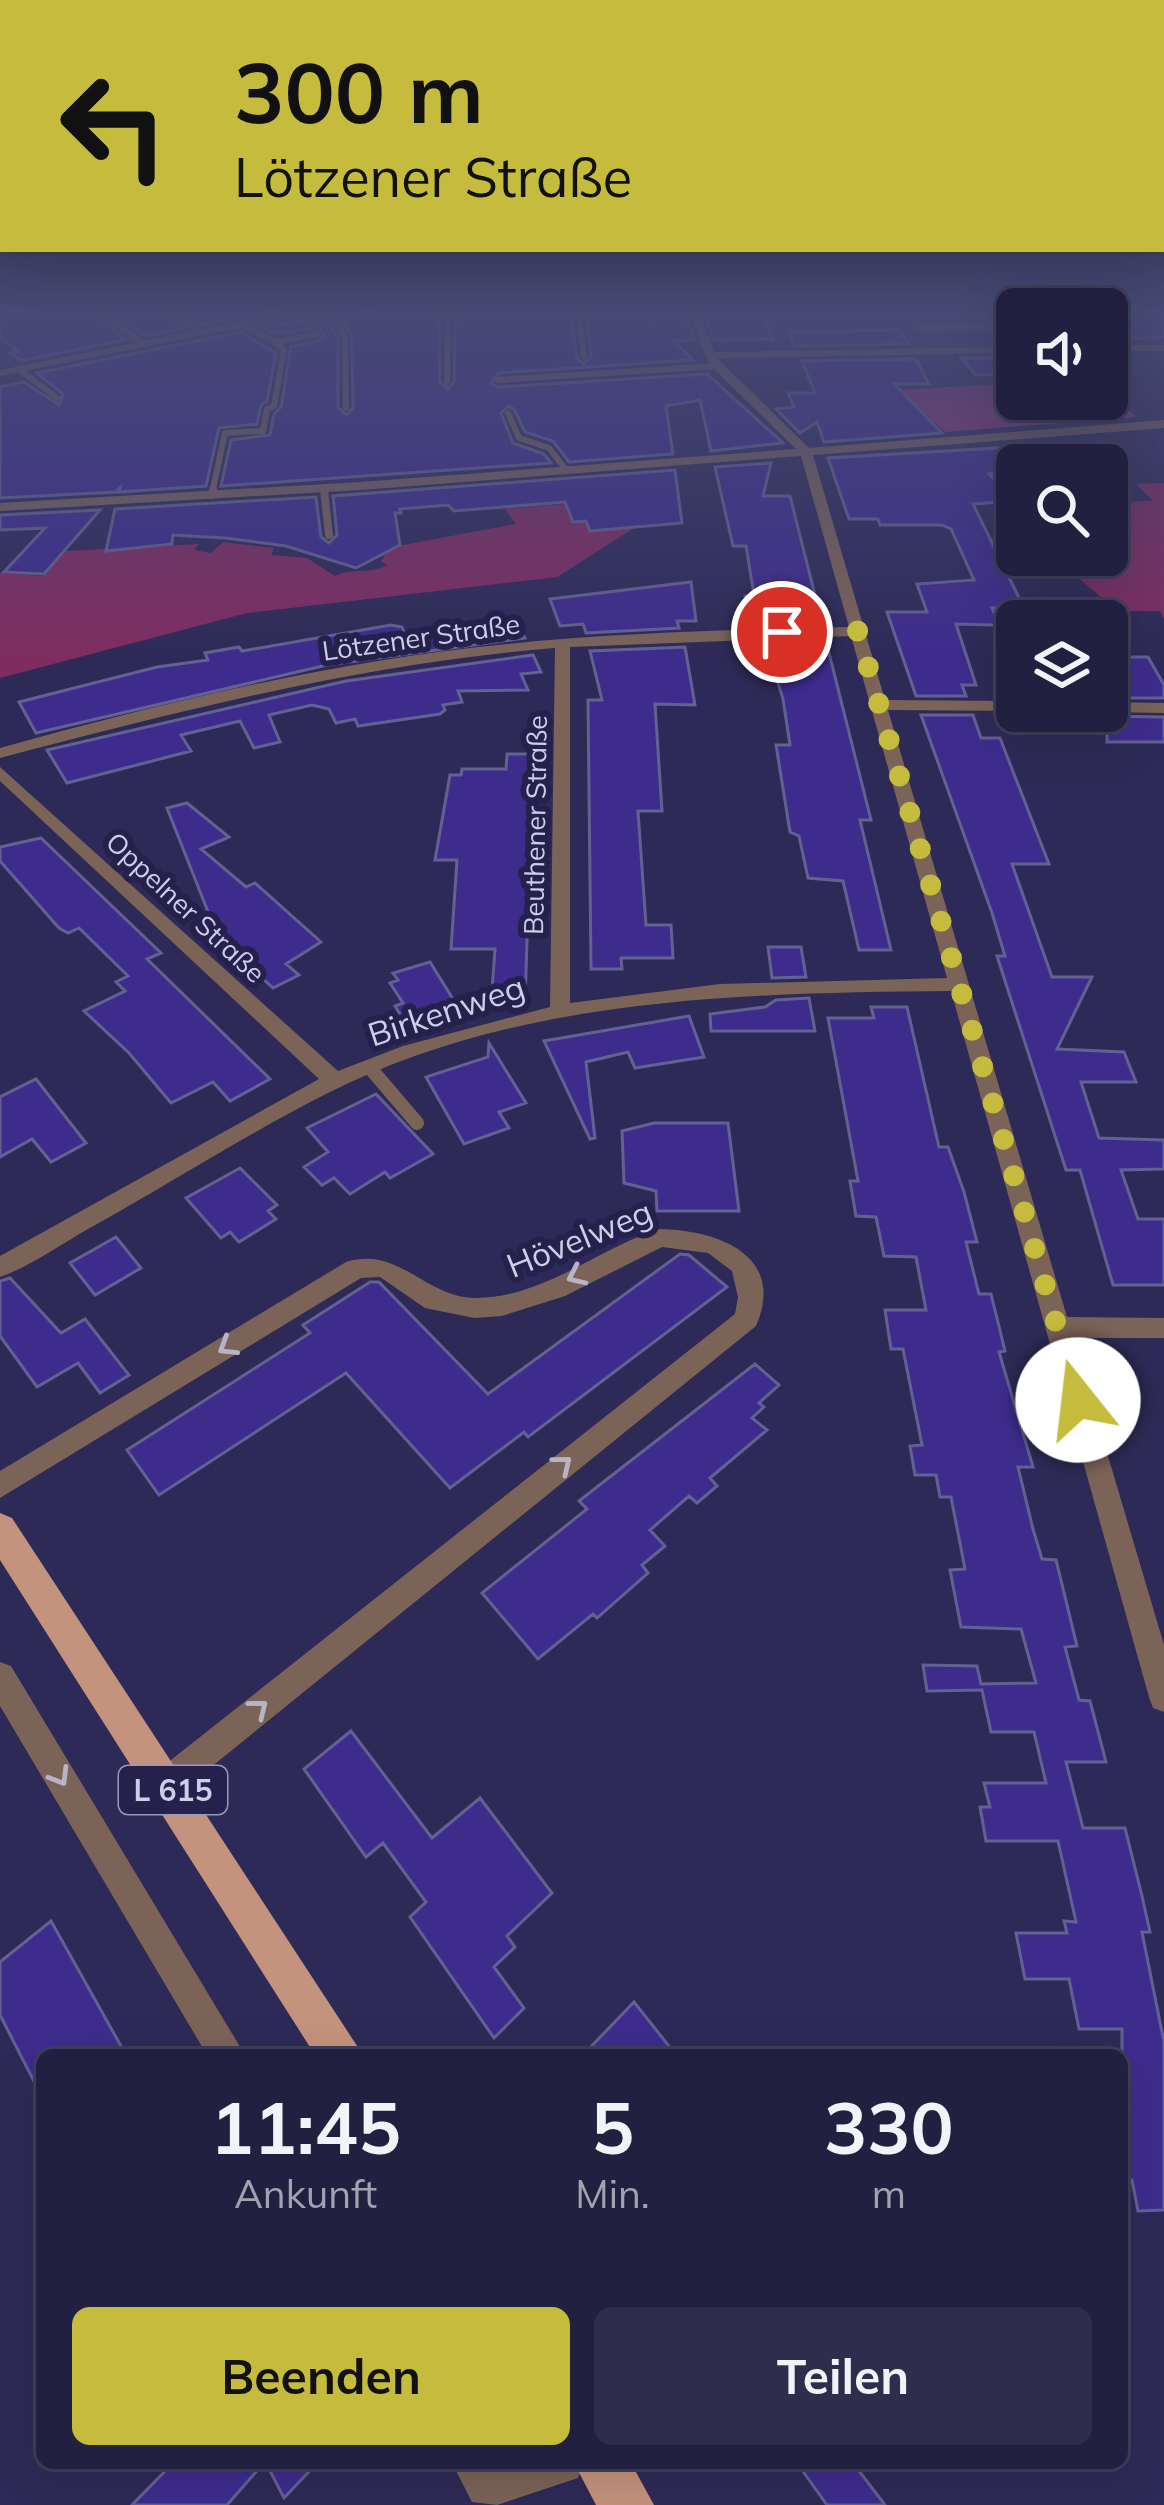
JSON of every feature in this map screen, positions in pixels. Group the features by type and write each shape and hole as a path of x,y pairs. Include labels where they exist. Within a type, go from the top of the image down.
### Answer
{"main road":[{"name":"L 615","path":"0,1529 337,2049"},
{"path":"603,2469 627,2505"}],"street":[{"path":"778,425 806,452 1164,1697"},
{"path":"0,507 567,471 1152,425"},
{"name":"Lötzener Straße","path":"0,753 147,713 317,676 563,643 858,631"},
{"name":"Beuthener Straße","path":"560,1008 563,643"},
{"path":"879,705 996,706"},
{"path":"1128,707 1164,708"},
{"name":"Oppelner Straße","path":"0,772 335,1081"},
{"name":"Birkenweg","path":"0,1268 335,1081 560,1008 762,985 960,984"},
{"name":"Hövelweg","path":"0,1486 355,1269 372,1264 392,1268 442,1305 475,1308 506,1306 659,1238 687,1238 712,1245 735,1258 748,1273 754,1294 747,1318 168,1782"},
{"path":"1057,1328 1164,1328"},
{"path":"0,1677 223,2049"},
{"path":"486,2485 542,2469"}],"lane":[{"path":"212,495 225,433 263,431 264,425"},
{"path":"513,425 519,438 549,448 567,471"},
{"path":"324,488 329,535"},
{"path":"370,1069 417,1123"}],"shaded area":[{"path":"937,425 1036,425 945,432"},
{"path":"1164,483 1164,619 1160,611 1128,611 1128,600 1104,600 1076,576 1128,576 1128,502 1153,501 1136,484"},
{"path":"567,504 581,512 589,531 634,528 557,577 247,613 0,678 0,573 43,576 66,551 199,544 194,550 211,553 223,542 274,548 271,555 307,558 335,576 387,565 381,561 385,556 376,555 387,544 516,524 505,509"}],"building":[{"path":"0,425 248,425 219,428 206,486 0,498"},
{"path":"272,425 506,425 513,443 544,454 551,463 221,486 231,440 270,435"},
{"path":"522,425 669,425 673,454 569,462 553,441 525,432"},
{"path":"705,425 763,425 783,443 711,451"},
{"path":"818,425 934,425 942,433 824,442"},
{"path":"996,448 996,473 989,474 996,481 996,502 973,504 996,551 996,576 1008,576 1020,600 996,600 993,625 956,624 976,685 962,685 966,696 916,696 887,612 927,612 917,584 974,580 951,529 849,519 828,458"},
{"path":"771,463 763,496 790,496 822,623 750,621 745,596 754,595 746,546 733,546 715,467"},
{"path":"675,470 682,523 590,531 586,521 573,522 565,502 454,511 448,505 400,509 401,513 395,513 400,545 356,568 286,546 225,538 173,535 172,544 106,551 115,509 316,497 321,537 329,543 337,535 333,496"},
{"path":"100,510 44,574 4,572 45,528 0,530 0,515"},
{"path":"691,582 696,621 677,621 679,628 586,633 583,624 560,626 550,599"},
{"path":"518,623 525,638 327,665 36,733 19,702 157,667 208,660 205,653 239,647 242,651 391,625 402,627 406,637"},
{"path":"826,641 871,820 860,820 891,950 859,950 843,881 808,878 799,836 790,832 776,745 790,745 783,699 766,644"},
{"path":"685,647 695,705 655,704 662,811 638,811 646,925 671,925 673,958 621,958 622,969 591,969 588,700 602,700 590,651"},
{"path":"533,655 541,672 521,674 528,690 458,691 462,702 443,705 440,714 358,726 355,719 336,723 329,709 312,705 269,715 280,742 254,748 240,721 181,735 191,751 67,783 47,750 346,681"},
{"path":"1128,657 1148,657 1164,685 1164,698 1128,698"},
{"path":"921,715 973,715 981,738 1000,738 1049,864 1012,864 1052,977 1092,977 1057,1049 1124,1052 1136,1082 1081,1082 1099,1138 1164,1140 1164,1169 1121,1170 1138,1219 1164,1219 1164,1285 1113,1285 1080,1170 1066,1170 997,956 1005,956 992,913"},
{"path":"1128,716 1164,717 1164,742 1107,742 1107,732 1128,732"},
{"path":"507,754 533,754 525,1003 491,1004 495,949 451,949 457,860 435,860 450,775 461,775 462,769 506,769"},
{"path":"187,803 229,837 201,849 246,887 255,883 321,942 286,964 299,975 273,988 218,937 167,808"},
{"path":"41,838 161,953 147,959 270,1079 230,1101 213,1082 171,1103 129,1053 84,1011 125,991 116,982 128,976 79,928 68,933 59,928 0,861 0,847"},
{"path":"768,947 801,947 806,977 772,978"},
{"path":"430,962 461,1012 409,1029 395,1006 403,1003 390,983 398,980 393,973"},
{"path":"809,998 815,1031 711,1031 710,1014"},
{"path":"871,1007 907,1007 939,1147 948,1147 977,1242 966,1242 979,1294 991,1294 1005,1351 999,1352 1033,1467 1018,1467 1033,1529 1042,1559 1056,1560 1077,1646 1065,1647 1079,1700 1090,1701 1106,1762 1066,1762 1083,1828 1125,1828 1142,1896 1150,1932 1142,1932 1164,2042 1164,2210 1138,2211 1132,2180 1128,2180 1128,2049 1122,2049 1122,2029 1079,2029 1069,1979 1025,1979 1016,1933 1067,1933 1064,1921 1076,1922 1058,1841 986,1841 980,1807 990,1807 984,1783 1046,1783 1034,1732 991,1732 982,1690 927,1691 923,1665 977,1666 981,1684 1036,1683 1021,1629 961,1627 950,1570 965,1569 951,1497 940,1497 936,1475 915,1475 910,1446 922,1445 903,1349 891,1349 885,1310 926,1310 916,1257 884,1256 876,1217 856,1216 850,1181 858,1181 828,1018 874,1018"},
{"path":"689,1016 704,1057 635,1068 628,1052 586,1062 595,1138 590,1139 544,1041"},
{"path":"489,1043 526,1103 499,1112 509,1128 464,1144 426,1077 488,1057"},
{"path":"36,1079 86,1143 51,1162 32,1139 0,1157 0,1097"},
{"path":"376,1094 433,1154 390,1178 385,1172 350,1194 334,1178 322,1185 304,1167 328,1152 307,1128"},
{"path":"654,1123 728,1123 739,1211 657,1211 656,1191 624,1183 622,1131"},
{"path":"240,1168 277,1205 268,1211 276,1219 239,1242 230,1232 221,1238 186,1198"},
{"path":"116,1237 141,1268 95,1295 70,1263"},
{"path":"680,1254 689,1255 727,1287 528,1437 524,1432 450,1488 346,1373 159,1495 127,1450 310,1333 303,1325 370,1282 379,1282 488,1394"},
{"path":"10,1278 61,1333 85,1319 129,1375 100,1393 78,1363 37,1387 0,1336 0,1281"},
{"path":"755,1364 779,1385 759,1403 764,1407 752,1418 767,1430 710,1478 717,1486 697,1503 689,1496 650,1530 665,1546 642,1565 648,1573 597,1618 593,1614 538,1659 482,1593 587,1509 579,1501"},
{"path":"351,1731 432,1838 480,1798 552,1893 507,1936 515,1947 494,1967 524,2008 494,2038 410,1917 426,1902 383,1843 366,1857 304,1769"},
{"path":"51,1921 123,2049 36,2049 36,2085 0,2015 0,1962"},
{"path":"634,2002 671,2049 589,2049"},
{"path":"167,2469 259,2469 227,2505 132,2505"},
{"path":"269,2469 311,2469 284,2498"},
{"path":"801,2469 858,2469 885,2505 827,2505"}],"route":[{"path":"782,632 858,631 1078,1400"}]}
